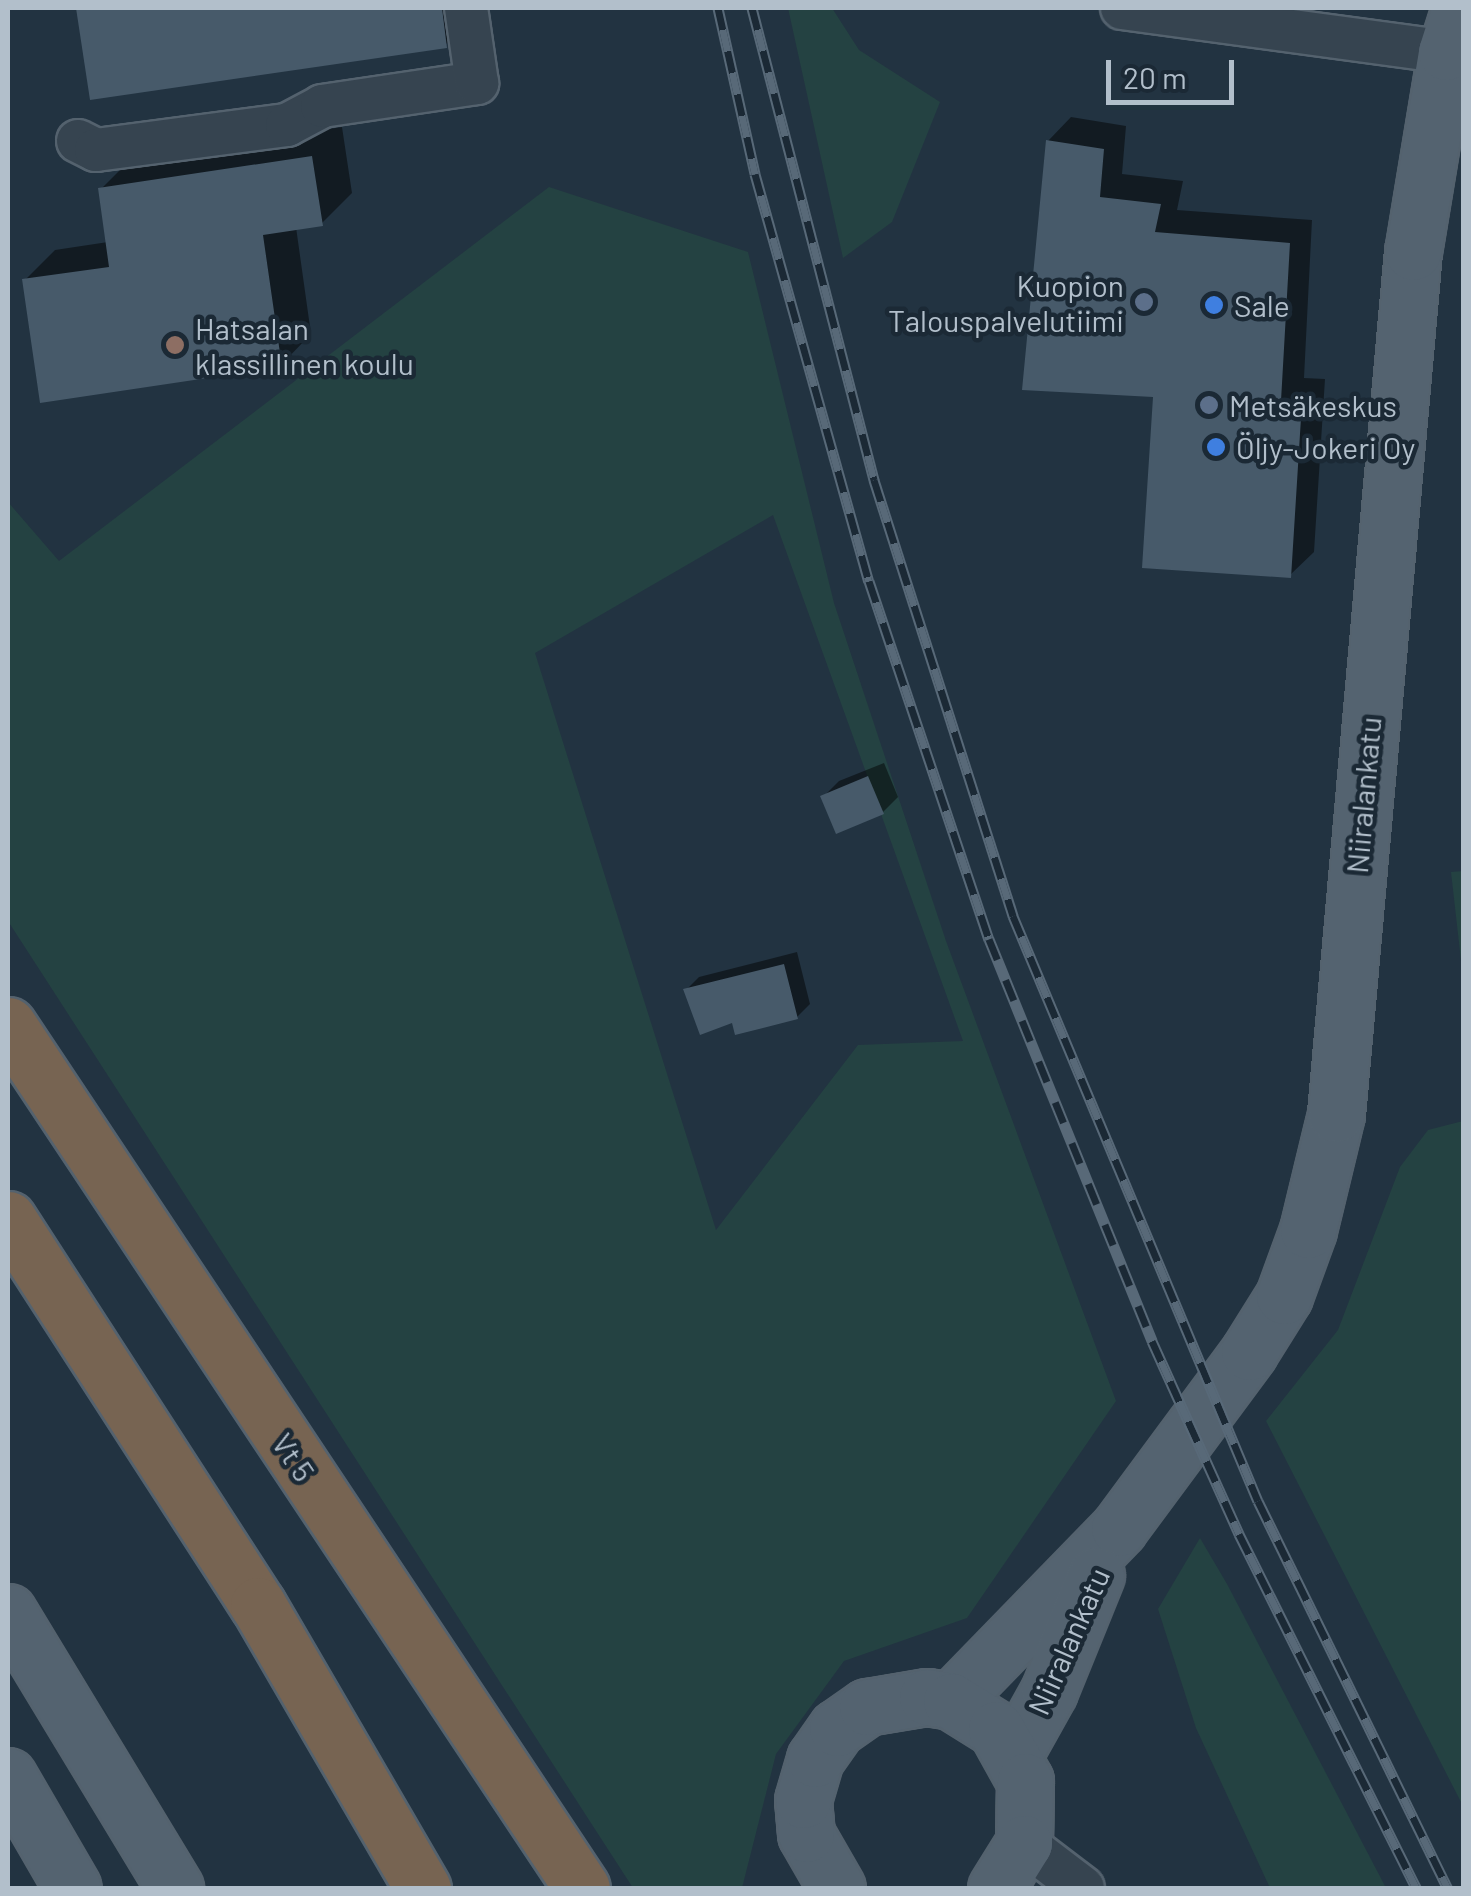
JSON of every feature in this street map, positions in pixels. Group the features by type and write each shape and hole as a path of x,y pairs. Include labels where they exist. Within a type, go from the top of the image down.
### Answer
{"highway":[{"name":"Vt 5","path":"8,1025 582,1888"},
{"path":"8,1219 258,1605 423,1888"}],"main road":[{"name":"Niiralankatu","path":"950,1702 1119,1528 1284,1296 1328,1148 1413,252 1453,30"},
{"name":"Niiralankatu","path":"1014,1754 1050,1692 1075,1618 1119,1528"},
{"path":"8,1612 174,1888"},
{"path":"784,1888 806,1834 807,1780 838,1728 868,1707 897,1698 950,1702 996,1729 1014,1754 1028,1800 1024,1843 996,1888"},
{"path":"8,1776 73,1888"},
{"path":"806,1834 837,1888"}],"street":[{"path":"78,141 96,150 287,125 322,106 477,83 466,8"},
{"path":"1122,8 1453,30"},
{"path":"1024,1843 1083,1888"}],"green space":[{"path":"788,8 832,8 859,50 940,102 892,222 843,258"},
{"path":"549,187 748,252 834,603 946,941 1116,1401 967,1618 844,1661 776,1754 742,1888 633,1888 8,921 8,502 59,561","holes":["773,515 963,1041 858,1045 716,1230 535,653"]},
{"path":"1464,871 1463,978 1451,872"},
{"path":"1464,1121 1463,1806 1266,1421 1338,1330 1400,1167 1428,1130"},
{"path":"1200,1538 1386,1888 1270,1888 1196,1728 1158,1609"}],"building":[{"path":"76,8 442,8 447,48 90,100"},
{"path":"1046,140 1104,149 1100,197 1161,204 1155,232 1290,243 1281,401 1302,402 1291,578 1142,568 1153,397 1022,390"},
{"path":"312,156 323,226 263,235 282,367 40,403 22,279 109,267 98,188"},
{"path":"868,776 884,814 836,834 820,796"},
{"path":"784,964 798,1019 735,1035 732,1023 700,1035 683,989"}],"railway":[{"path":"718,8 755,174 869,581 989,939 1152,1341 1239,1534 1416,1888"},
{"path":"752,8 874,480 1013,916 1258,1501 1448,1888"}],"place":[{"name":"Kuopion Talouspalvelutiimi","path":"1144,302"},
{"name":"Sale","path":"1214,305"},
{"name":"Hatsalan klassillinen koulu","path":"175,345"},
{"name":"Metsäkeskus","path":"1209,405"},
{"name":"Öljy-Jokeri Oy","path":"1216,447"}]}
